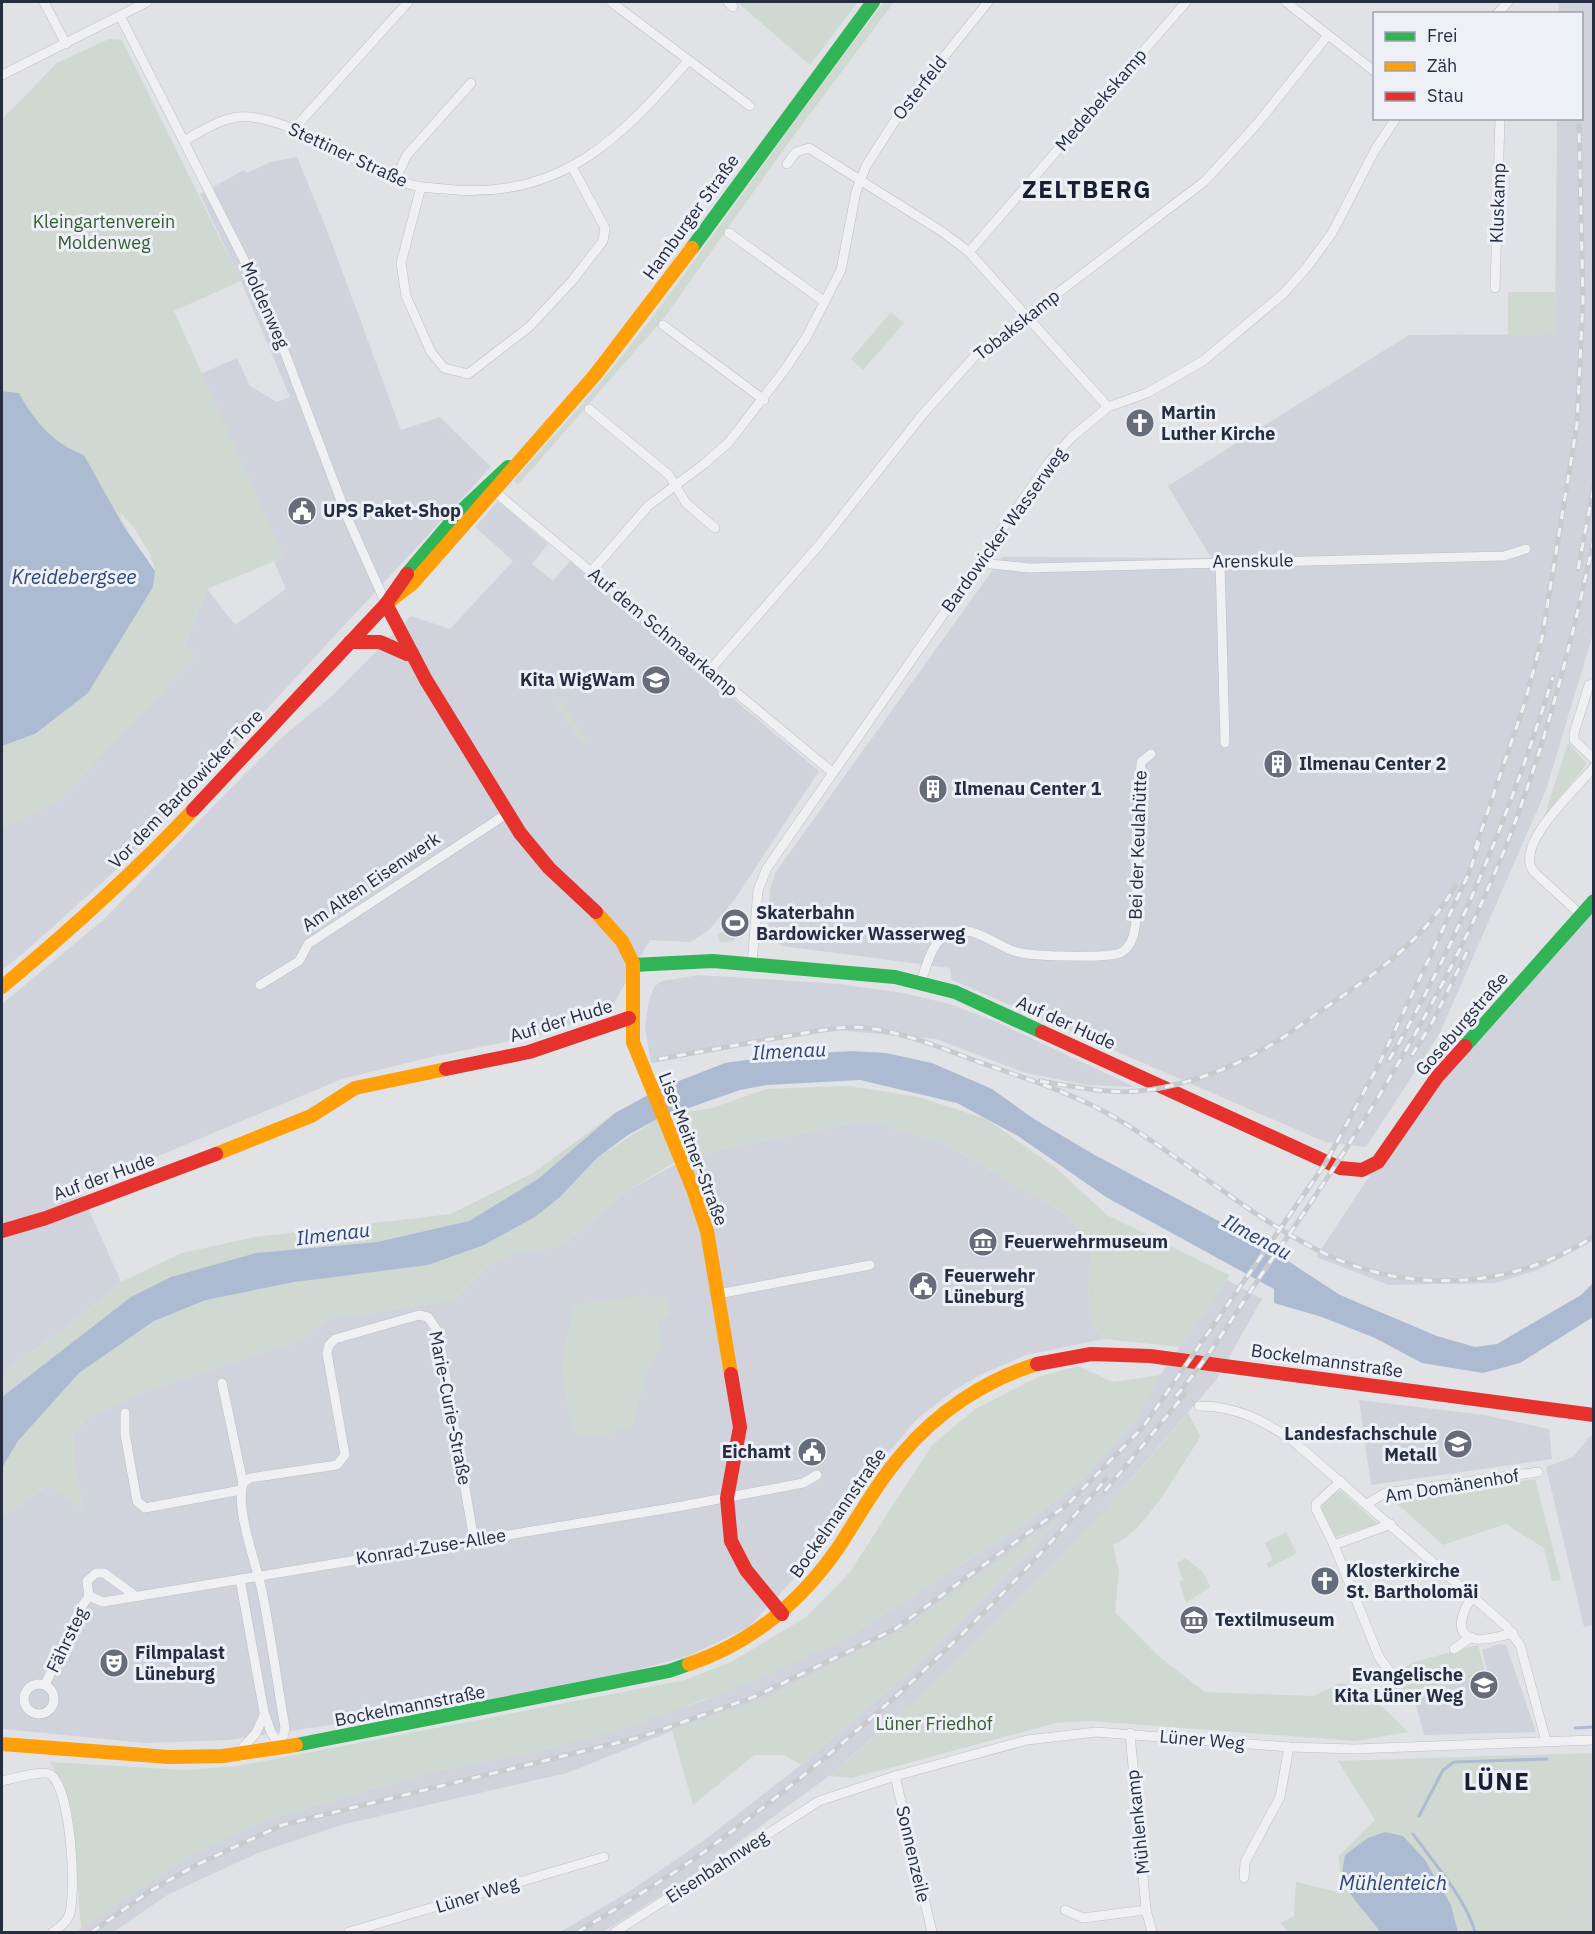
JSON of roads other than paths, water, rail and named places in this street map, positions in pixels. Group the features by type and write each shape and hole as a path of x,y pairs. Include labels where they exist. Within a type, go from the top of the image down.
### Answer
{"main road":[{"name":"Hamburger Straße","path":"531,449 595,375 654,300 873,2"},
{"name":"Vor dem Bardowicker Tore","path":"2,987 64,936 149,857 386,604 413,583 531,449"},
{"name":"Vor dem Bardowicker Tore","path":"386,604 405,576 486,485 531,449"},
{"path":"386,604 411,657 507,813 553,873 621,940 633,965"},
{"path":"350,642 381,640 396,645 411,657"},
{"name":"Goseburgstraße","path":"1362,1170 1378,1162 1437,1077 1593,901"},
{"name":"Auf der Hude","path":"2,1231 46,1218 279,1131 311,1116 355,1088 539,1050 629,1018 633,965 691,959 880,974 921,981 955,992 1340,1168 1362,1170"},
{"name":"Lise-Meitner-Straße","path":"629,1018 633,1042 645,1075 683,1163 707,1232 740,1427 739,1443 727,1498 727,1526 736,1554 782,1614"},
{"name":"Bockelmannstraße","path":"2,1744 169,1757 237,1754 464,1714 669,1671 727,1650 756,1634 782,1614 805,1591 833,1555 884,1476 931,1423 964,1398 1000,1378 1054,1360 1079,1355 1110,1353 1174,1358 1593,1415"}],"street":[{"path":"44,2 66,44"},
{"path":"2,75 147,2"},
{"path":"294,130 302,117 408,2"},
{"path":"613,2 750,106"},
{"name":"Osterfeld","path":"591,572 633,521 675,485 718,453 764,400 807,336 841,270 860,181 903,108 988,2"},
{"name":"Medebekskamp","path":"969,252 1186,2"},
{"path":"1286,2 1373,70"},
{"name":"Moldenweg","path":"120,16 266,303 348,519 386,604"},
{"name":"Tobakskamp","path":"710,670 820,544 935,400 982,349 1180,202 1204,181 1257,124 1328,35"},
{"name":"Stettiner Straße","path":"185,140 221,121 238,117 261,117 294,130 395,180 421,187 477,191 531,183 572,167 604,147 625,130 688,61"},
{"path":"395,180 406,155 471,83"},
{"name":"Bardowicker Wasserweg","path":"752,963 758,890 762,878 832,772 1055,455 1108,407 1147,393 1203,361 1283,294 1307,267 1332,233 1375,150 1395,120"},
{"name":"Kluskamp","path":"1496,288 1500,120"},
{"path":"788,164 796,152 808,148 942,231 969,252 1108,407"},
{"path":"421,187 401,263 406,296 431,352 444,368 468,374 528,327 572,282 603,241 605,228 572,167"},
{"path":"729,233 825,302"},
{"path":"663,325 764,400"},
{"path":"589,409 669,475 686,503 715,528"},
{"name":"Auf dem Schmaarkamp","path":"495,492 832,772"},
{"name":"Arenskule","path":"983,557 991,564 1029,567 1504,556 1526,549"},
{"path":"1220,562 1225,743"},
{"path":"1593,683 1588,685 1574,733 1574,740 1593,759"},
{"name":"Bei der Keulahütte","path":"921,981 937,944 947,934 956,931 974,932 1008,949 1026,954 1112,956 1128,946 1133,938 1136,919 1141,762 1151,754"},
{"path":"1581,915 1534,872 1529,866 1529,860 1539,832 1593,767"},
{"name":"Am Alten Eisenwerk","path":"260,985 299,962 308,944 507,813"},
{"path":"718,1294 870,1265"},
{"name":"Marie-Curie-Straße","path":"242,1486 250,1478 337,1465 343,1461 345,1455 327,1353 329,1345 335,1339 419,1315 434,1323 438,1332 474,1540"},
{"path":"222,1383 285,1728 281,1748"},
{"name":"Am Domänenhof","path":"1199,1406 1225,1408 1257,1418 1292,1440 1391,1524 1513,1633 1520,1645 1546,1742"},
{"path":"125,1413 125,1434 137,1501 141,1506 242,1486"},
{"name":"Am Domänenhof","path":"1367,1504 1385,1494 1538,1472"},
{"path":"727,1498 803,1483 817,1475"},
{"path":"1341,1481 1316,1504 1316,1509 1334,1545 1379,1658 1390,1672"},
{"name":"Konrad-Zuse-Allee","path":"89,1596 103,1602 134,1595 727,1498"},
{"path":"1334,1545 1391,1524"},
{"path":"89,1596 87,1581 96,1573 104,1572 134,1595"},
{"path":"240,1579 264,1712 271,1732 281,1748"},
{"name":"Fährsteg","path":"45,1685 80,1609 89,1596"},
{"path":"1473,1597 1462,1611 1461,1620 1463,1629 1471,1637 1477,1640 1513,1633"},
{"path":"1454,1649 1471,1637"},
{"path":"237,1754 261,1725 264,1712"},
{"name":"Lüner Weg","path":"819,1801 895,1776 1027,1740 1096,1732 1289,1747 1354,1749 1593,1740"},
{"name":"Mühlenkamp","path":"1130,1733 1146,1910 1152,1932"},
{"path":"1244,1878 1245,1862 1280,1797 1289,1747"},
{"path":"2,1781 44,1772 51,1774 57,1782 67,1814 73,1880 69,1914 53,1932"},
{"name":"Sonnenzeile","path":"895,1776 932,1932"},
{"name":"Eisenbahnweg","path":"615,1932 819,1801"},
{"name":"Lüner Weg","path":"349,1932 604,1857"},
{"path":"1065,1910 1083,1918 1146,1910"}],"water":[{"name":"Kreidebergsee","path":"2,391 19,393 38,422 54,438 84,455 123,525 155,571 153,587 88,693 35,734 2,746"},
{"path":"852,1051 886,1053 932,1063 992,1089 1034,1119 1093,1154 1262,1244 1340,1295 1437,1336 1475,1347 1497,1344 1581,1295 1593,1283 1593,1317 1520,1363 1483,1373 1422,1363 1375,1338 1322,1317 1274,1303 1274,1289 1106,1197 1018,1136 957,1103 860,1080 767,1085 740,1090 657,1119 628,1135 597,1158 560,1197 535,1217 484,1245 428,1265 295,1282 206,1300 154,1321 79,1373 18,1441 2,1468 2,1397 131,1297 171,1277 256,1253 377,1242 469,1221 538,1179 615,1113 661,1088 725,1063 781,1055"},
{"name":"Mühlenteich","path":"1385,1832 1403,1836 1425,1860 1451,1905 1458,1932 1380,1932 1355,1900 1343,1880 1345,1855 1368,1838"}],"waterway":[{"path":"1575,1728 1594,1727"},
{"path":"1419,1816 1443,1770 1454,1762 1547,1759"},
{"path":"1413,1834 1457,1894 1471,1919 1475,1932"}],"railway":[{"path":"1475,849 1525,702 1542,638 1577,424 1583,299 1579,125"},
{"path":"1578,569 1594,486"},
{"path":"1176,1396 1213,1347 1306,1210 1376,1101 1409,1046 1469,931 1518,814 1541,746 1570,643 1594,539"},
{"path":"1389,1060 1439,968 1482,873 1520,776 1553,677"},
{"path":"92,1932 150,1891 196,1865 282,1825 641,1737 756,1696 895,1629 1068,1504 1143,1427 1325,1164 1379,1064 1470,871 1479,842"},
{"path":"1040,1081 1101,1090 1139,1091 1179,1084 1231,1066 1281,1039 1375,973 1428,925 1455,886"},
{"path":"1412,1055 1432,1023 1467,952"},
{"path":"659,1059 843,1028 874,1029 906,1036 1047,1086 1094,1106 1150,1140 1278,1228 1332,1257 1365,1269 1398,1277 1432,1281 1466,1280 1500,1275 1532,1266 1564,1253 1594,1236"},
{"path":"1105,1491 1185,1394"},
{"path":"578,1932 708,1849 763,1808 868,1721 967,1629 1015,1580 1106,1479"}],"place":[{"name":"Martin Luther Kirche","path":"1140,423"},
{"name":"UPS Paket-Shop","path":"302,511"},
{"name":"Kita WigWam","path":"656,680"},
{"name":"Ilmenau Center 2","path":"1278,764"},
{"name":"Ilmenau Center 1","path":"933,789"},
{"name":"Skaterbahn Bardowicker Wasserweg","path":"735,923"},
{"name":"Feuerwehrmuseum","path":"983,1242"},
{"name":"Feuerwehr Lüneburg","path":"923,1286"},
{"name":"Landesfachschule Metall","path":"1458,1444"},
{"name":"Eichamt","path":"812,1452"},
{"name":"Klosterkirche St. Bartholomäi","path":"1325,1581"},
{"name":"Textilmuseum","path":"1194,1620"},
{"name":"Filmpalast Lüneburg","path":"114,1663"},
{"name":"Evangelische Kita Lüner Weg","path":"1484,1685"}],"district":[{"name":"ZELTBERG","path":"1087,190"},
{"name":"LÜNE","path":"1497,1782"}],"park label":[{"name":"Kleingartenverein Moldenweg","path":"104,232"},
{"name":"Lüner Friedhof","path":"934,1724"}],"water label":[{"name":"Ilmenau","path":"789,1051"},
{"name":"Ilmenau","path":"333,1234"},
{"name":"Ilmenau","path":"1257,1237"}]}
